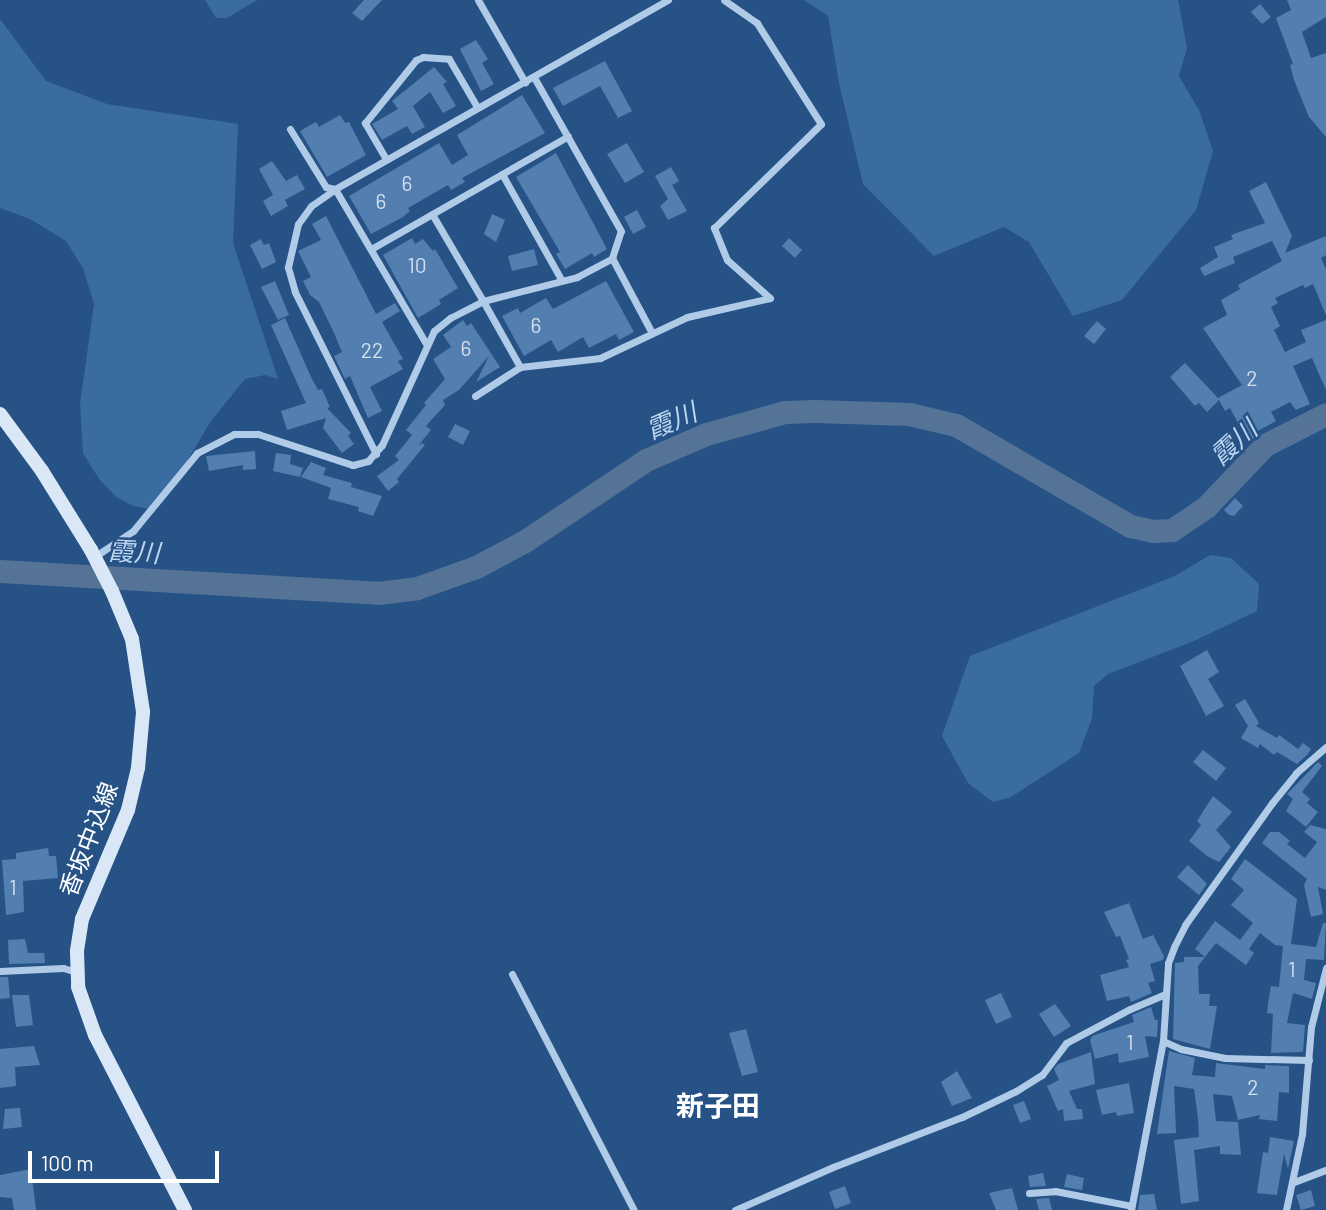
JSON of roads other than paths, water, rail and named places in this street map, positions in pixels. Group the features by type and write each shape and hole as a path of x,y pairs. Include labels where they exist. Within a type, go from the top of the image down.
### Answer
{"main road":[{"name":"香坂中込線","path":"0,414 42,471 96,561 112,591 131,639 140,679 142,738 128,810 82,919 77,972 82,1000 95,1035 185,1210"}],"street":[{"path":"478,0 525,82"},
{"path":"376,454 295,292 288,267 298,224 311,206 335,189 668,0"},
{"path":"475,396 520,367 600,358 687,317 770,298 727,260 714,229 821,124 757,23 724,0"},
{"path":"386,159 365,123 416,60 423,57 449,59 477,107"},
{"path":"96,561 133,531 197,453 234,434 258,434 353,465 376,454 434,331 450,318 483,300 577,277 612,258 621,231 534,77"},
{"path":"290,129 326,187 335,189 427,345"},
{"path":"371,249 568,136"},
{"path":"502,174 561,279"},
{"path":"432,214 520,367"},
{"path":"612,258 652,333"},
{"path":"1028,1193 1055,1191 1132,1208 1163,1041 1168,963 1185,925 1280,793 1296,773 1326,747"},
{"path":"0,971 63,968 77,972"},
{"path":"1286,1210 1294,1182 1311,1027 1326,968"},
{"path":"512,974 634,1210"},
{"path":"735,1210 833,1167 962,1117 1016,1091 1042,1075 1066,1043 1166,994"},
{"path":"1163,1041 1181,1049 1225,1058 1309,1060"},
{"path":"1294,1182 1326,1170"}],"waterway":[{"name":"霞川","path":"0,571 378,593 417,588 476,567 525,541 646,460 706,434 785,412 909,414 956,425 1130,526 1153,531 1172,530 1206,507 1265,445 1326,414"}],"district":[{"name":"新子田","path":"718,1105"}]}
